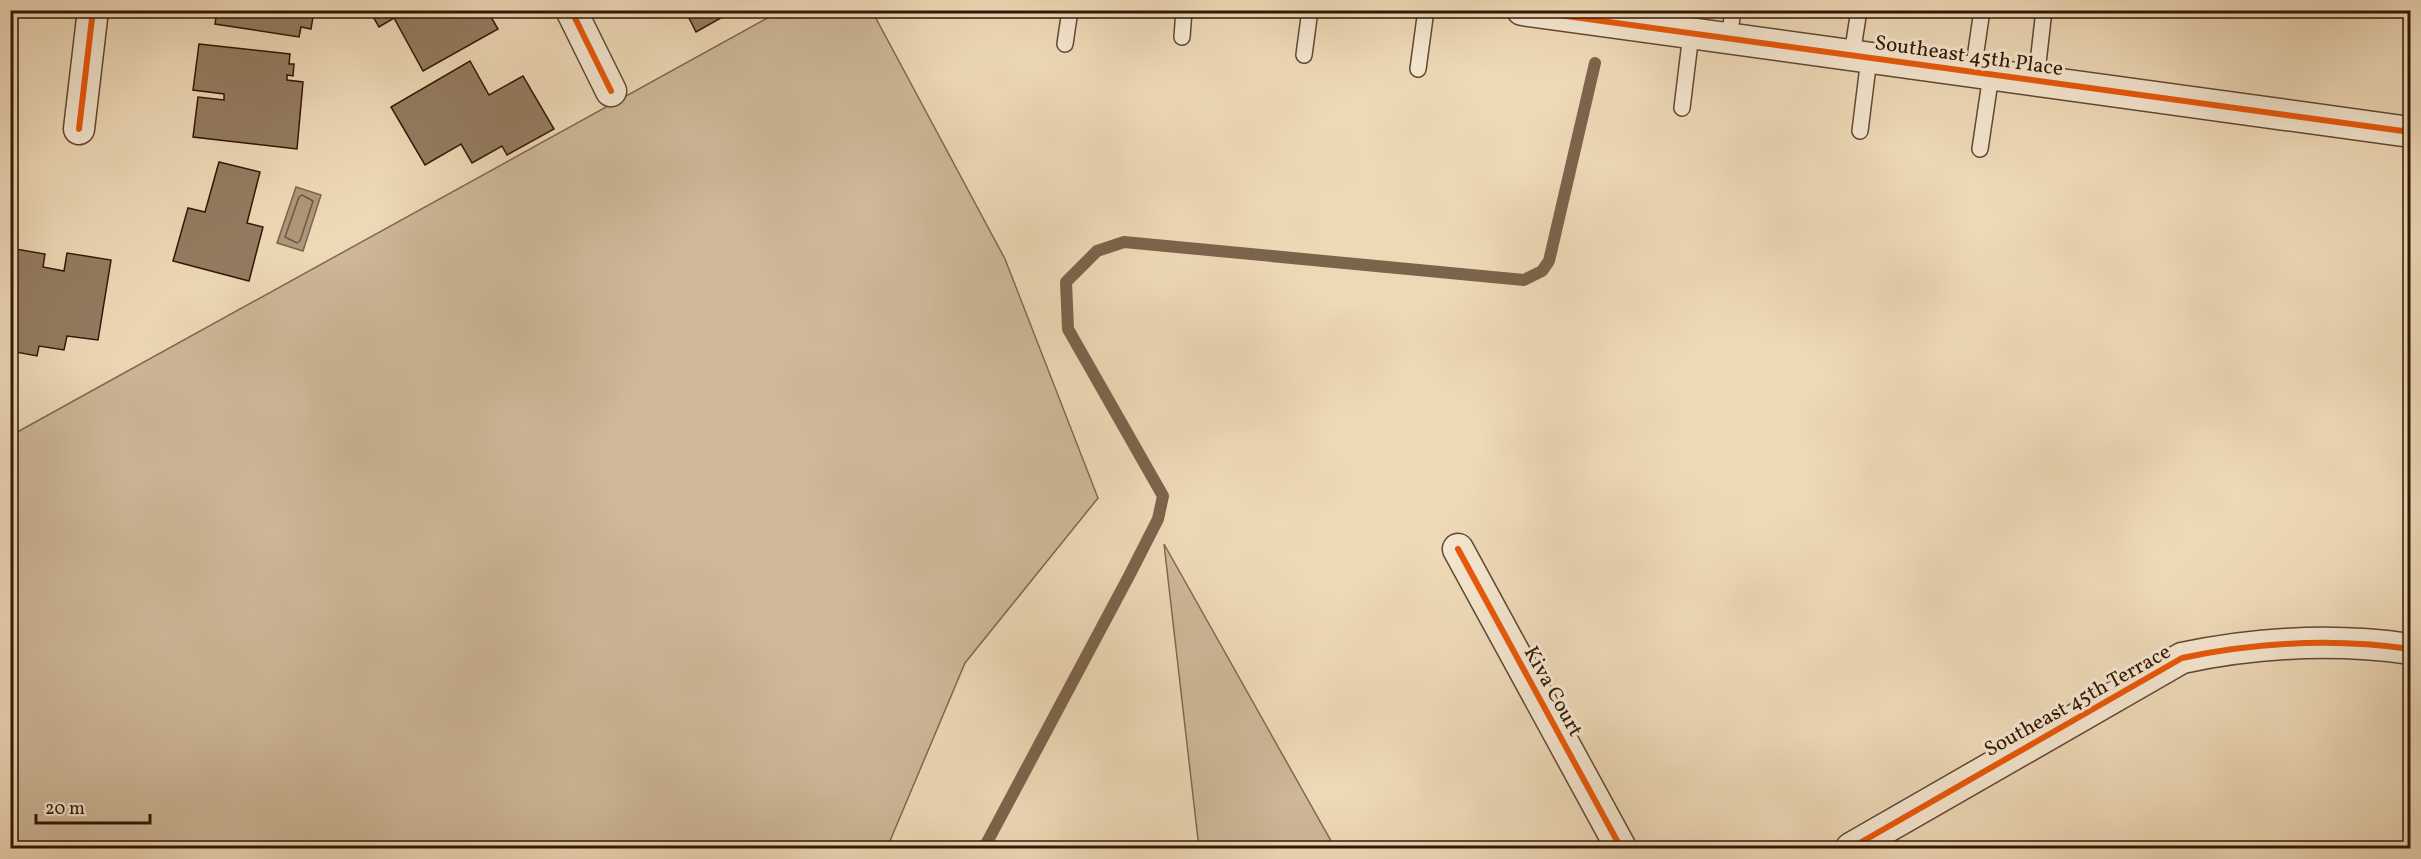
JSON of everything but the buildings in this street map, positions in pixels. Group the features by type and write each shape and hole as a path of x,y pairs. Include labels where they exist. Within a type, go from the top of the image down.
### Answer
{"street":[{"path":"79,129 93,10"},
{"path":"571,10 611,91"},
{"name":"Southeast 45th Place","path":"1522,10 1597,16 1691,34 1731,25 1860,57 2410,132"},
{"name":"Kiva Court","path":"1458,549 1621,849"},
{"name":"Southeast 45th Terrace","path":"1851,849 2182,658 2227,648 2285,642 2367,642 2410,649"}],"lane":[{"path":"1065,44 1070,10"},
{"path":"1182,38 1184,10"},
{"path":"1304,55 1310,10"},
{"path":"1418,69 1426,10"},
{"path":"1859,10 1860,131"},
{"path":"1980,149 1982,10"},
{"path":"2036,81 2044,10"},
{"path":"1682,108 1691,34"}],"shaded area":[{"path":"780,11 872,11 1005,259 1098,498 965,663 887,848 11,848 10,436"},
{"path":"1164,544 1335,848 1199,848"}],"water":[{"path":"296,187 321,195 303,251 277,243"}],"waterway":[{"path":"984,848 1158,519 1163,496 1068,329 1066,282 1097,251 1124,242 1524,280 1542,271 1549,261 1595,63"}],"cycle path":[{"path":"79,129 93,10"},
{"path":"571,10 611,91"},
{"path":"1522,10 2410,132"},
{"path":"1458,549 1621,848"},
{"path":"1851,848 2182,658 2239,648 2296,643 2353,644 2410,649"}]}
